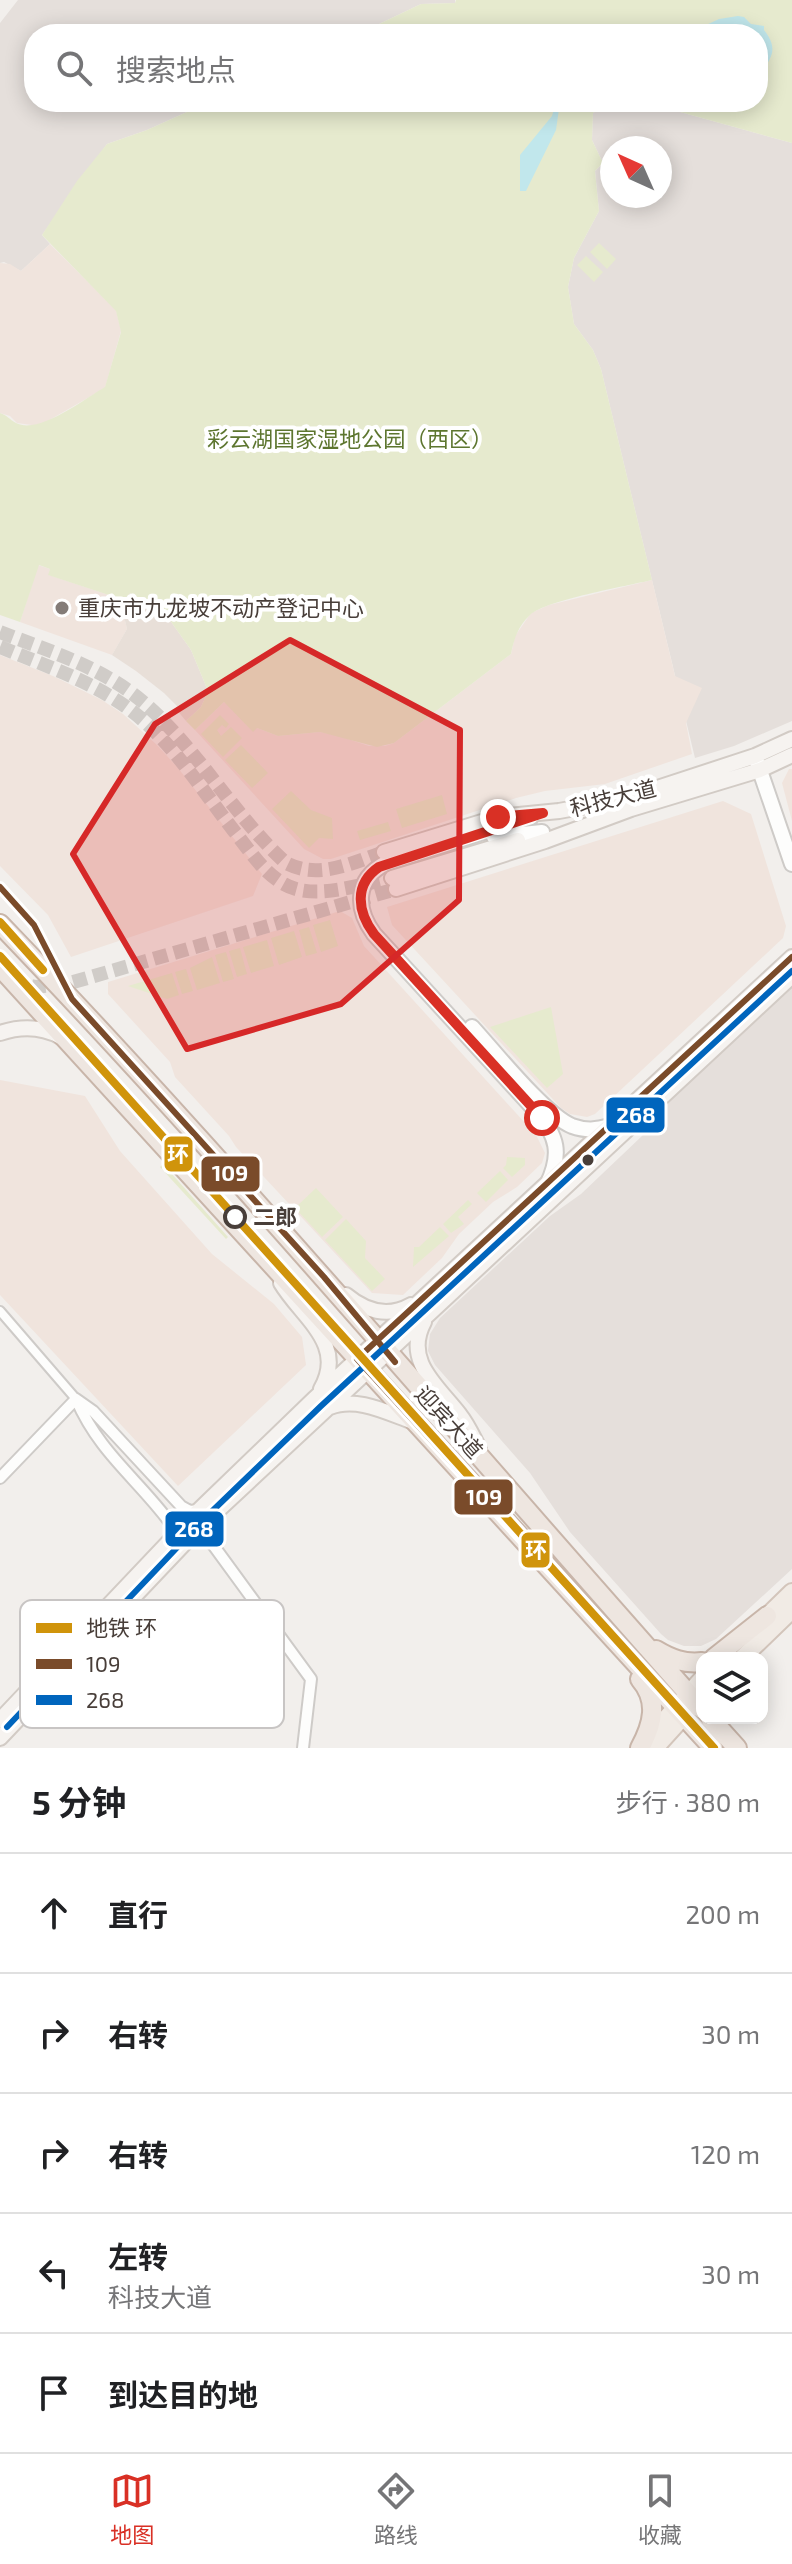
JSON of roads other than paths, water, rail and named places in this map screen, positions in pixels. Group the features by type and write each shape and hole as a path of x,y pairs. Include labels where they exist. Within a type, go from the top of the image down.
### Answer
{"highway":[{"name":"迎宾大道","path":"0,924 93,1020 324,1277 645,1643 691,1703 713,1748"},
{"name":"迎宾大道","path":"0,967 615,1640 691,1703"},
{"path":"287,1282 318,1296 324,1291 324,1277"},
{"path":"418,1423 423,1415 431,1415 491,1469"},
{"path":"722,1652 767,1616"},
{"path":"615,1640 625,1662 647,1687 652,1702 652,1722 640,1748"},
{"path":"645,1643 676,1660 696,1662"},
{"path":"715,1724 737,1748"},
{"path":"728,1724 747,1748"}],"main road":[{"name":"科技大道","path":"542,832 394,884 545,841 757,763 792,739"},
{"name":"科技大道","path":"384,852 498,817 599,805 792,755"},
{"path":"542,832 631,809"},
{"path":"383,1346 431,1292 792,957"},
{"path":"114,1600 199,1510 362,1364 435,1307 792,976"},
{"path":"0,1033 35,1027 69,1041"},
{"path":"131,1600 318,1405 328,1374 326,1345 317,1329 292,1302 271,1265"},
{"path":"324,1277 356,1303 381,1312 397,1312 431,1292"},
{"path":"435,1307 418,1334 420,1365 461,1416 491,1469"},
{"path":"318,1405 348,1403 369,1406 418,1423"},
{"path":"730,1652 792,1592"},
{"path":"748,1652 792,1610"},
{"path":"0,1720 20,1699"},
{"path":"640,1748 691,1703"},
{"path":"655,1748 691,1703"},
{"path":"0,1738 20,1717"}],"street":[{"path":"757,763 792,864"},
{"path":"543,813 386,863 374,870 364,883 360,900 362,914 374,934 549,1117 588,1130 610,1126"},
{"path":"542,832 491,837 388,869 374,881 367,900 380,928 549,1117 557,1154 547,1185"},
{"path":"0,1311 76,1399 98,1441 171,1524 172,1532 167,1544"},
{"path":"0,1478 76,1399"},
{"path":"76,1399 93,1411 181,1506 190,1511 199,1510"},
{"path":"200,1527 253,1600"},
{"path":"284,1642 311,1679 303,1748"}],"water":[{"path":"738,16 751,24 708,24"},
{"path":"768,36 772,48 768,62"},
{"path":"553,112 559,112 556,130 526,191 520,191 520,155"}],"tunnel":[{"path":"0,632 93,669 143,702 181,740 249,824 286,863 298,868 323,870 384,852"},
{"path":"0,647 95,688 145,722 181,761 261,865 277,880 296,889 319,892 392,878"},
{"path":"11,982 36,987 70,983 396,889"}],"metro line":[{"name":"环","path":"0,922 43,970"},
{"name":"环","path":"0,956 714,1748"}],"place":[{"name":"重庆市九龙坡不动产登记中心","path":"62,608"},
{"name":"二郎","path":"235,1217"}],"park label":[{"name":"彩云湖国家湿地公园（西区）","path":"350,439"}]}
